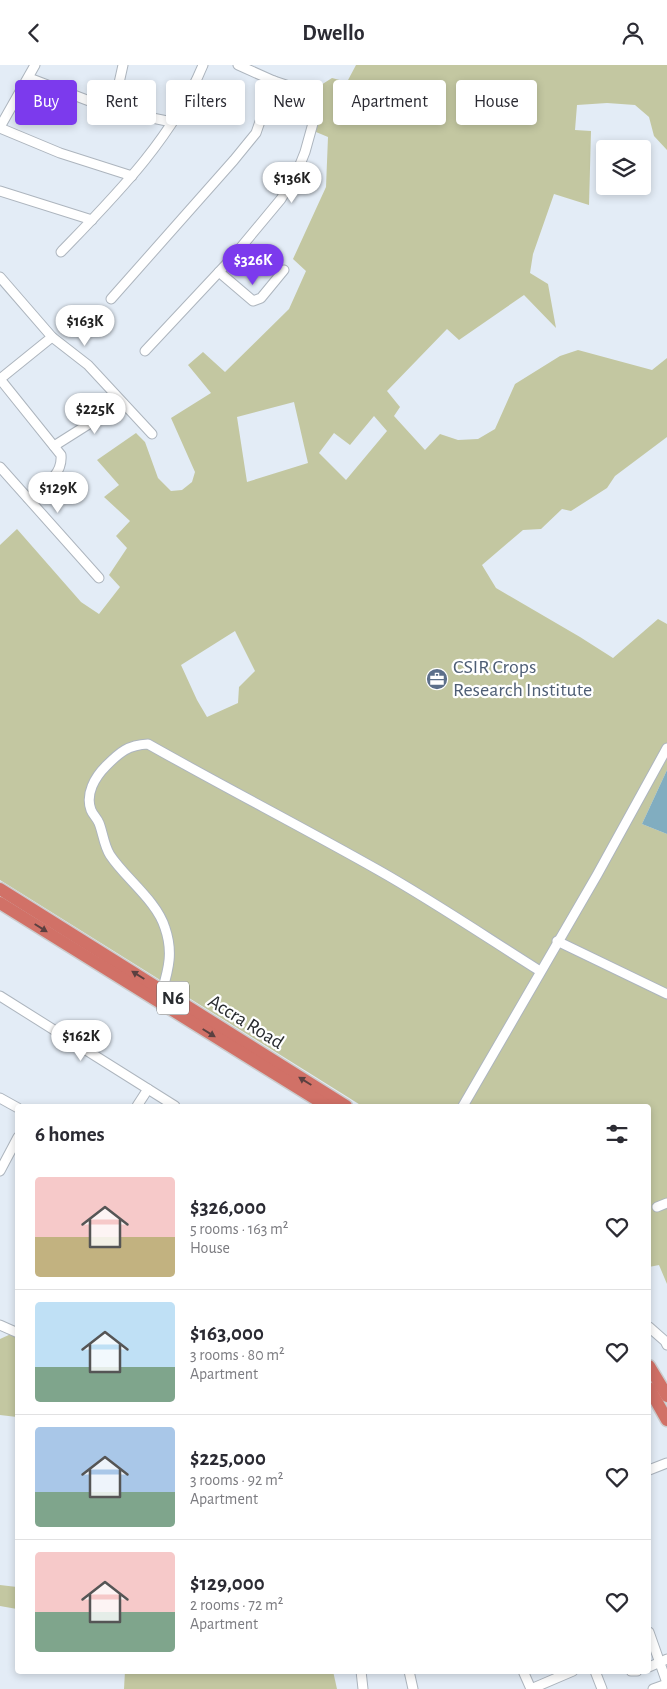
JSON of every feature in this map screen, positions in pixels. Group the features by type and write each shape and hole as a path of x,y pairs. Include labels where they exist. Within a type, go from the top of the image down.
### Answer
{"highway":[{"name":"Accra Road","path":"0,889 343,1104"},
{"name":"Accra Road","path":"0,903 322,1104"},
{"path":"651,1369 667,1396"},
{"path":"651,1392 667,1420"}],"street":[{"path":"36,65 0,127 60,153 132,176"},
{"path":"120,80 123,65"},
{"path":"197,80 203,65"},
{"path":"238,65 272,80"},
{"path":"29,78 87,99"},
{"path":"62,252 132,176 170,125"},
{"path":"111,299 234,160 256,133 259,125"},
{"path":"145,351 219,272 281,199 297,172 314,125"},
{"path":"0,191 92,220"},
{"path":"219,272 253,301 261,298 284,270"},
{"path":"0,277 52,337 79,357 152,435"},
{"path":"28,498 57,474 62,463 61,455 0,379 52,337"},
{"path":"54,446 122,403"},
{"path":"0,467 98,578"},
{"path":"162,991 170,965 170,951 165,927 150,902 109,854 99,821 92,812 89,803 92,785 101,771 125,749 136,744 148,743 217,784 302,827 381,872 540,971"},
{"path":"464,1104 597,875 667,748"},
{"path":"557,941 667,994"},
{"path":"0,996 173,1104"},
{"path":"138,1104 148,1089"},
{"path":"0,1098 15,1106"},
{"path":"0,1171 15,1143"},
{"path":"657,1207 667,1203"},
{"path":"0,1325 15,1329"},
{"path":"651,1329 667,1345"},
{"path":"651,1469 667,1463"},
{"path":"651,1640 663,1661 667,1683 652,1689"},
{"path":"651,1666 663,1661"},
{"path":"360,1674 363,1689"},
{"path":"410,1674 413,1689"},
{"path":"524,1674 531,1689 566,1674"},
{"path":"596,1674 602,1689"}],"green space":[{"path":"356,65 667,65 667,150 654,136 649,117 635,105 607,103 577,105 575,130 591,131 589,205 554,194 533,254 530,273 548,284 556,328 524,295 459,340 447,329 387,391 400,407 394,416 425,450 440,434 458,440 478,439 495,429 515,384 560,356 578,350 652,370 667,358 667,437 615,476 607,488 571,511 562,509 541,529 523,530 482,565 496,588 613,658 658,619 667,624 667,770 642,824 667,834 667,1284 659,1265 651,1267 651,1104 359,1104 0,880 0,545 17,529 81,602 99,614 120,587 109,575 127,548 116,536 130,521 104,497 119,485 97,460 136,433 145,442 158,478 171,491 182,490 192,482 195,472 171,418 211,393 188,365 203,352 225,372 289,309 306,271 293,259 326,187 328,137 316,132 316,125 323,125 323,84 332,78 340,80 333,80 333,125 446,125 446,80 348,80","holes":["294,402 308,463 247,482 237,417","374,416 387,431 346,480 319,453 334,433 350,445","235,631 255,671 239,687 238,703 207,717 181,665"]},
{"path":"11,1334 15,1335 15,1417 0,1415 0,1339"},
{"path":"0,1585 15,1587 15,1609 0,1606"},
{"path":"125,1674 334,1674 337,1689 124,1689"}],"water":[{"path":"667,770 667,834 642,824"}],"place":[{"name":"CSIR Crops Research Institute","path":"437,679"}]}
